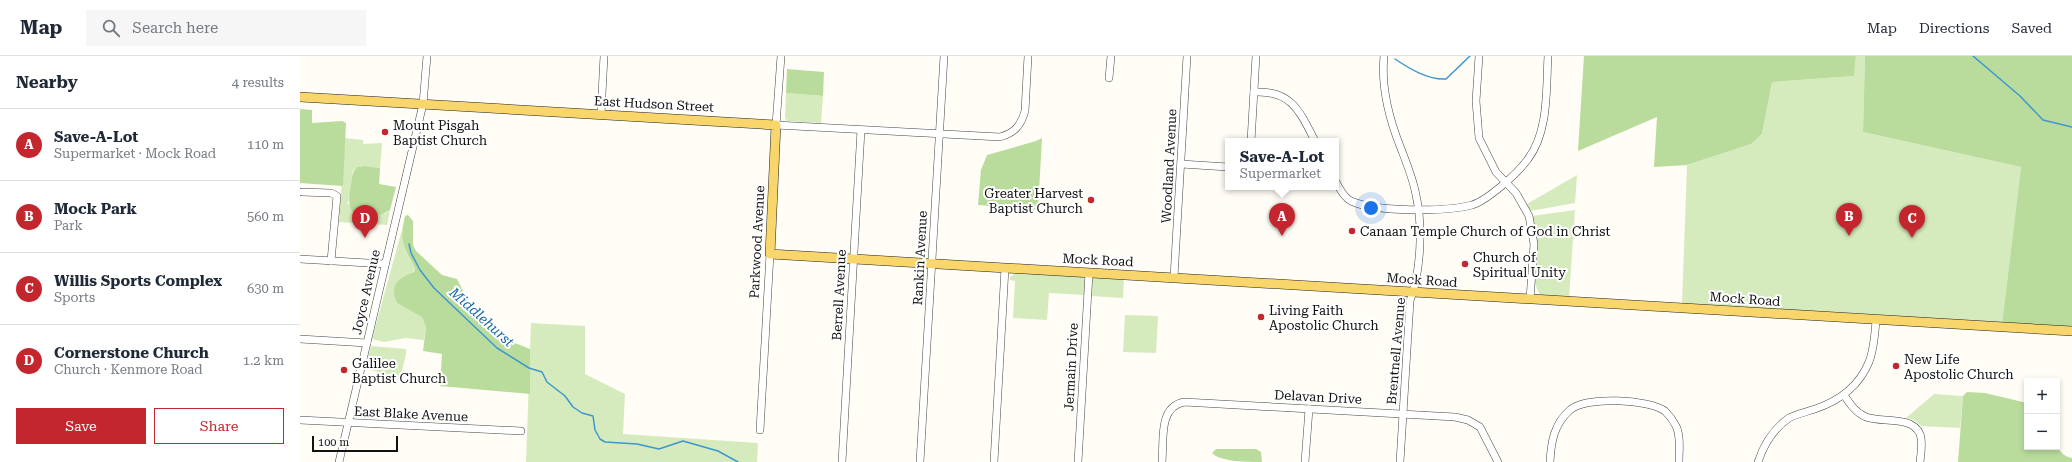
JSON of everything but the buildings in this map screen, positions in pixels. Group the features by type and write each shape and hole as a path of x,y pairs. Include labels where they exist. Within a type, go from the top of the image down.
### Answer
{"main road":[{"name":"East Hudson Street","path":"300,97 602,113 776,125"},
{"name":"Parkwood Avenue","path":"770,254 776,125"},
{"name":"Mock Road","path":"770,254 2072,331"}],"street":[{"name":"Joyce Avenue","path":"339,462 423,104 427,56"},
{"path":"602,113 604,56"},
{"name":"Parkwood Avenue","path":"776,125 781,56"},
{"name":"Rankin Avenue","path":"920,462 944,56"},
{"name":"East Hudson Street","path":"776,125 939,134 1006,136 1014,132 1023,119 1025,111 1028,56"},
{"path":"1109,78 1111,56"},
{"name":"Woodland Avenue","path":"1174,278 1187,56"},
{"path":"1251,138 1256,56"},
{"name":"Brentnell Avenue","path":"1384,56 1383,74 1390,117 1416,195 1420,225 1416,284 1410,301 1400,462"},
{"path":"1479,56 1476,101 1479,138 1496,172 1516,193 1529,216 1534,244 1530,299"},
{"path":"1339,186 1350,200 1365,206 1434,210 1473,204 1506,182 1528,159 1541,134 1545,107 1548,56"},
{"path":"1254,92 1275,93 1288,99 1298,108 1313,138"},
{"name":"Berrell Avenue","path":"842,462 861,130"},
{"path":"1181,164 1225,167"},
{"path":"302,192 332,193 338,196 331,261"},
{"name":"Parkwood Avenue","path":"760,430 770,254"},
{"path":"300,259 385,264"},
{"path":"994,462 1005,268"},
{"name":"Jermain Drive","path":"1078,462 1089,274"},
{"path":"1758,462 1765,444 1775,430 1782,424 1801,413 1831,403 1844,395 1861,377 1869,362 1874,342 1876,320"},
{"path":"300,339 366,343"},
{"path":"1844,395 1857,412 1867,417 1908,423 1915,427 1920,434 1920,462"},
{"path":"1550,462 1551,444 1557,424 1571,409 1580,404 1600,401 1647,404 1664,411 1676,426 1680,445 1679,462"},
{"name":"Delavan Drive","path":"1162,462 1165,417 1168,411 1178,403 1184,402 1455,417 1468,420 1480,427 1498,462"},
{"path":"1305,462 1309,409"},
{"name":"East Blake Avenue","path":"300,420 521,431"}],"green space":[{"path":"1584,56 1856,56 1854,76 1772,82 1762,134 1751,144 1687,165 1654,167 1657,117 1578,151"},
{"path":"1856,56 1865,56 1863,132 2021,167 2002,324 1682,305 1687,165 1751,144 1762,134 1772,82 1854,76"},
{"path":"1865,56 2072,56 2072,327 2002,324 2021,167 1863,132"},
{"path":"787,69 824,72 823,96 786,93"},
{"path":"786,93 823,96 821,123 787,121 785,118"},
{"path":"300,109 312,110 312,123 342,121 346,123 343,186 300,183"},
{"path":"345,138 363,140 363,144 382,143 380,168 365,166 357,167 353,171 348,204 385,214 390,210 387,225 339,222"},
{"path":"1042,138 1038,210 978,205 981,170 987,155"},
{"path":"365,166 380,168 379,184 396,187 390,210 377,215 364,217 358,216 354,213 351,209 349,198 352,177 355,169 357,167"},
{"path":"1577,175 1575,203 1530,211 1527,204"},
{"path":"1575,210 1569,298 1541,297 1535,284 1537,236 1532,216"},
{"path":"408,215 413,221 413,245 416,251 442,275 457,279 468,301 505,339 530,349 530,394 440,386 442,354 423,351 426,327 422,317 397,303 394,291 396,283 403,277 414,272 415,268 405,249 402,238 405,216"},
{"path":"403,226 404,248 415,268 397,303 422,316 426,327 424,340 405,338 384,342 372,339"},
{"path":"1018,272 1082,276 1085,280 1084,295 1049,293 1047,320 1013,318 1015,281 1010,280 1010,277"},
{"path":"1094,277 1124,278 1123,298 1091,296 1092,281"},
{"path":"1125,315 1158,316 1156,353 1123,352"},
{"path":"531,323 585,326 585,374 625,394 623,434 758,443 757,462 526,462"},
{"path":"371,346 406,349 400,379 365,368"},
{"path":"1967,392 1985,393 2024,402 2024,450 2060,450 2065,455 2072,458 2072,462 1958,462 1963,396"},
{"path":"1934,394 1963,396 1960,428 1921,426 1914,420 1906,418"},
{"path":"1216,449 1256,449 1261,452 1262,462 1228,460 1212,453"}],"waterway":[{"path":"1395,59 1426,76 1446,79 1470,56"},
{"path":"1973,56 2020,96 2043,120 2072,127"},
{"name":"Middlehurst","path":"409,244 411,253 420,270 434,288 497,348 529,368 542,372 547,382 565,396 573,407 582,413 593,416 595,430 600,439 605,442 637,444 659,449 683,441 718,451 738,462"}],"place":[{"name":"Mount Pisgah Baptist Church","path":"385,132"},
{"name":"Greater Harvest Baptist Church","path":"1091,200"},
{"name":"Canaan Temple Church of God in Christ","path":"1352,231"},
{"name":"Save-A-Lot","path":"1282,236"},
{"name":"Mock Park","path":"1849,236"},
{"name":"Cornerstone Church","path":"365,238"},
{"name":"Willis Sports Complex","path":"1912,238"},
{"name":"Church of Spiritual Unity","path":"1465,264"},
{"name":"Living Faith Apostolic Church","path":"1261,317"},
{"name":"New Life Apostolic Church","path":"1896,366"},
{"name":"Galilee Baptist Church","path":"344,370"}]}
